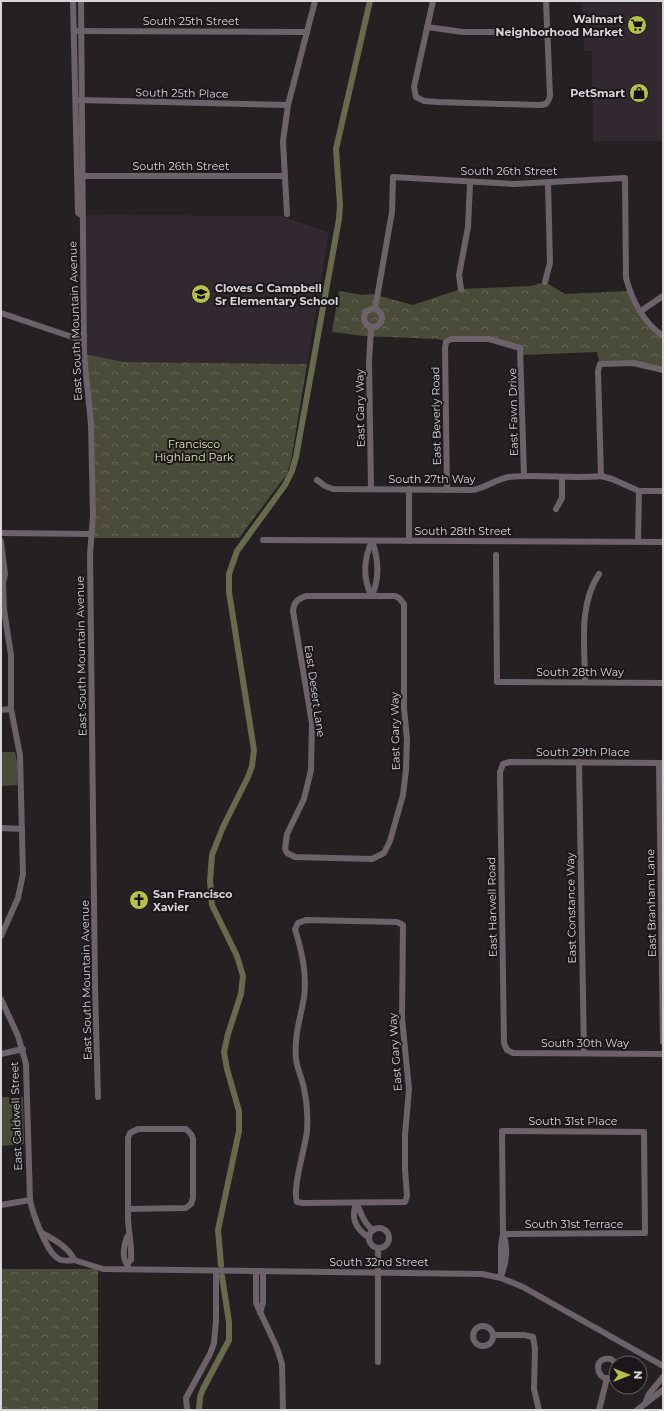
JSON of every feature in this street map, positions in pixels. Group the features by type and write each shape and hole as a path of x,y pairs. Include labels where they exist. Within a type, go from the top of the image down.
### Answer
{"street":[{"name":"East South Mountain Avenue","path":"73,1 75,100 84,211 82,215 84,341 86,385 91,424 93,516 90,554 95,987 98,1097"},
{"name":"East South Mountain Avenue","path":"80,1 82,100 80,176"},
{"path":"287,214 283,141 288,105 316,1"},
{"path":"433,1 414,88 416,97 424,101 437,102 538,105 545,105 548,103 550,96 546,1"},
{"path":"427,27 463,32 547,32"},
{"name":"South 25th Street","path":"74,31 307,32"},
{"name":"South 25th Place","path":"75,100 288,105"},
{"name":"South 26th Street","path":"80,176 285,176"},
{"name":"South 26th Street","path":"393,178 402,176 470,183 548,182 625,178 626,278 630,291 641,312"},
{"name":"East Gary Way","path":"375,309 392,212 393,178"},
{"path":"545,282 550,263 548,182"},
{"path":"462,289 459,275 468,227 470,183"},
{"path":"663,296 641,312 648,323 663,336"},
{"name":"East Gary Way","path":"375,309 381,313 382,321 377,327 372,328 365,322 364,316 368,311 375,309"},
{"path":"1,313 84,341"},
{"name":"East Gary Way","path":"371,489 369,362 372,328"},
{"name":"East Fawn Drive","path":"446,342 451,339 488,339 514,345 520,348 524,476"},
{"name":"East Beverly Road","path":"446,342 447,490"},
{"path":"601,476 598,371 600,364 633,363 663,370"},
{"name":"South 27th Way","path":"317,480 325,486 333,488 478,490 507,477 601,476 612,479 639,491 663,491"},
{"path":"556,509 562,498 562,477"},
{"path":"409,489 409,541"},
{"path":"638,542 639,491"},
{"path":"1,534 91,534"},
{"name":"South 28th Street","path":"263,540 663,542"},
{"path":"1,541 3,567 3,610 11,655 11,709 21,768 23,874 20,890 1,936"},
{"path":"372,541 378,568 376,585 372,596"},
{"path":"372,541 368,550 365,568 367,587 372,596"},
{"name":"South 28th Way","path":"496,556 497,682 663,683"},
{"path":"365,568 378,568"},
{"path":"585,682 586,606 588,593 599,574"},
{"name":"East Desert Lane","path":"372,596 308,596 297,600 294,605 293,611 311,717 312,762 304,799 284,844 287,853 295,857 302,858 372,859 379,857"},
{"name":"East Gary Way","path":"372,596 395,596 402,600 405,609 404,708 407,739 406,770 403,795 390,841 384,853 379,857"},
{"path":"1,710 11,709"},
{"name":"South 29th Place","path":"503,764 510,762 661,763"},
{"name":"East Constance Way","path":"579,762 584,1054"},
{"name":"East Branham Lane","path":"661,763 663,1042"},
{"name":"East Harwell Road","path":"503,764 500,772 504,1043 506,1050"},
{"path":"1,828 22,829"},
{"name":"East Gary Way","path":"306,920 397,922 403,925 402,1011 409,1089 405,1134 407,1196 405,1202 356,1203 297,1202 294,1195 304,1150 308,1117 304,1089 296,1060 296,1044 304,998 305,971 302,953 295,929 298,923 306,920"},
{"name":"East Caldwell Street","path":"1,1000 23,1049 26,1064 30,1200 34,1218 52,1252"},
{"path":"1,1054 23,1049"},
{"name":"South 30th Way","path":"506,1050 513,1053 663,1054"},
{"path":"128,1209 186,1208 191,1204 193,1198 193,1139 191,1134 186,1129 138,1129 130,1133 128,1138 128,1209 129,1234 128,1246 131,1260 128,1266"},
{"name":"South 31st Place","path":"503,1234 502,1131 644,1132 645,1233"},
{"path":"1,1205 30,1200"},
{"path":"356,1203 362,1211 364,1220 373,1230"},
{"path":"356,1203 353,1214 354,1220 362,1233 368,1237 371,1246 378,1249 386,1246 389,1237 383,1229 373,1230 368,1237"},
{"path":"42,1233 54,1239 72,1254 74,1260 67,1261 56,1257 52,1252 60,1245"},
{"name":"South 31st Terrace","path":"503,1234 645,1233"},
{"path":"501,1278 504,1252 503,1234"},
{"path":"378,1249 378,1362"},
{"name":"South 32nd Street","path":"74,1260 103,1269 128,1266 217,1271 467,1272 501,1278 523,1287 663,1366"},
{"path":"187,1410 186,1398 210,1354 215,1339 217,1271"},
{"path":"259,1271 260,1313 280,1357 283,1410"},
{"path":"493,1335 524,1335 533,1337 535,1349 534,1389 538,1410"},
{"path":"599,1410 607,1378 599,1373 599,1363 608,1358"},
{"path":"637,1410 646,1401 649,1394 663,1377"},
{"path":"646,1401 654,1398 663,1390"}],"shaded area":[{"path":"582,1 663,1 663,141 593,141 592,51 584,51"},
{"name":"Cloves C Campbell Sr Elementary School","path":"82,215 282,216 329,233 307,364 124,362 84,354"}],"green space":[{"path":"545,282 565,294 630,291 641,311 663,336 663,370 644,365 600,364 597,352 521,355 520,348 489,339 446,342 439,339 364,336 332,332 339,291 362,295 372,294 413,305 461,289 531,286"},
{"name":"Francisco Highland Park","path":"84,354 124,362 307,364 291,461 287,474 239,538 91,538 92,479"},
{"path":"1,752 15,752 18,766 17,785 1,786"},
{"path":"1,1097 23,1097 24,1144 1,1146"},
{"path":"1,1269 98,1269 98,1410 1,1410"}],"waterway":[{"path":"221,1265 218,1230 239,1131 239,1111 227,1069 224,1052 228,1034 241,994 243,976 237,956 212,905 210,881 212,855 223,827 248,777 252,766 254,750 229,592 229,574 237,551 285,485 292,471 296,457 339,219 340,205 336,149 370,1"},
{"path":"199,1410 200,1397 203,1389 229,1340 229,1322 222,1276"}],"place":[{"name":"Walmart Neighborhood Market","path":"637,25"},
{"name":"PetSmart","path":"639,93"},
{"name":"Cloves C Campbell Sr Elementary School","path":"201,294"},
{"name":"San Francisco Xavier","path":"139,900"}]}
